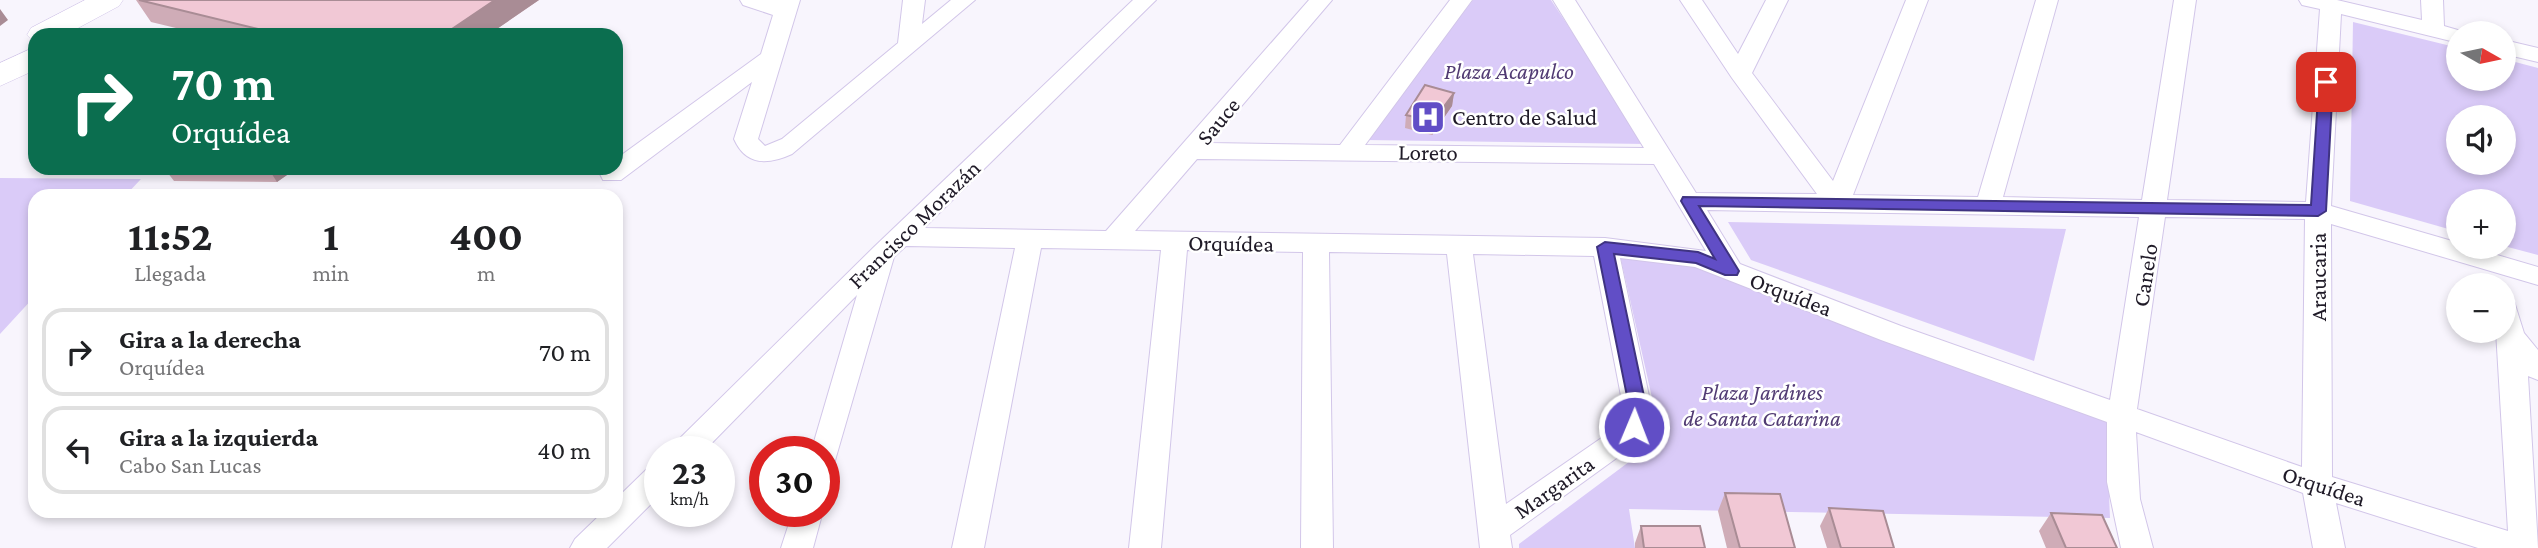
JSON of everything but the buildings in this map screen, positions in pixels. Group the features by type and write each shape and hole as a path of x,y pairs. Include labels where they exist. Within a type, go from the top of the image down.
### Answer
{"main road":[{"path":"55,28 108,0"},
{"path":"89,28 141,0"},
{"path":"0,57 28,43"},
{"path":"0,76 28,61"}],"street":[{"path":"751,0 787,6 746,139 749,149 758,155 773,154 790,145 964,0"},
{"path":"909,45 914,0"},
{"name":"Francisco Morazán","path":"700,436 891,245 1145,0"},
{"name":"Sauce","path":"1113,240 1321,0"},
{"path":"1348,151 1461,0"},
{"path":"1564,0 1663,156 1731,271"},
{"path":"1691,0 1740,73 1837,203"},
{"path":"1740,73 1777,0"},
{"path":"1837,203 1917,0"},
{"path":"1987,205 2047,0"},
{"name":"Canelo","path":"2137,548 2123,499 2120,474 2122,415 2185,0"},
{"path":"2432,0 2433,30"},
{"path":"2321,3 2446,33"},
{"name":"Araucaria","path":"2321,3 2317,485 2329,548"},
{"path":"2516,50 2538,55"},
{"path":"623,166 772,57"},
{"name":"Loreto","path":"1192,151 1663,156"},
{"path":"1689,201 2318,211 2495,273"},
{"path":"968,548 1030,238"},
{"name":"Orquídea","path":"891,245 1030,238 1605,247 1698,258 2317,485 2519,548"},
{"path":"1145,548 1175,242"},
{"path":"1316,244 1317,548"},
{"path":"830,436 891,245"},
{"path":"1459,246 1495,539"},
{"name":"Margarita","path":"1495,539 1634,427 1636,401 1605,247"},
{"path":"2516,275 2538,276"},
{"path":"2511,343 2525,548"},
{"path":"2516,343 2538,369"},
{"path":"623,512 644,492"},
{"path":"586,548 617,518"},
{"path":"797,548 803,527"}],"green space":[{"name":"Plaza Acapulco","path":"1473,0 1551,0 1646,144 1365,140"},
{"path":"2353,22 2446,45 2446,91 2516,91 2516,62 2538,68 2538,255 2516,249 2516,189 2446,189 2446,228 2350,201"},
{"path":"0,178 141,179 132,189 28,189 28,304 0,334"},
{"path":"1728,222 2066,229 2034,361 1751,260"},
{"name":"Plaza Jardines de Santa Catarina","path":"1620,255 1694,265 2106,422 2110,518 1629,509 1635,548 1519,548 1519,544 1661,438"}],"place":[{"name":"Centro de Salud","path":"1428,117"}],"route":[{"path":"1634,427 1636,401 1605,247 1698,258 1731,271 1689,201 2318,211 2326,82"}]}
